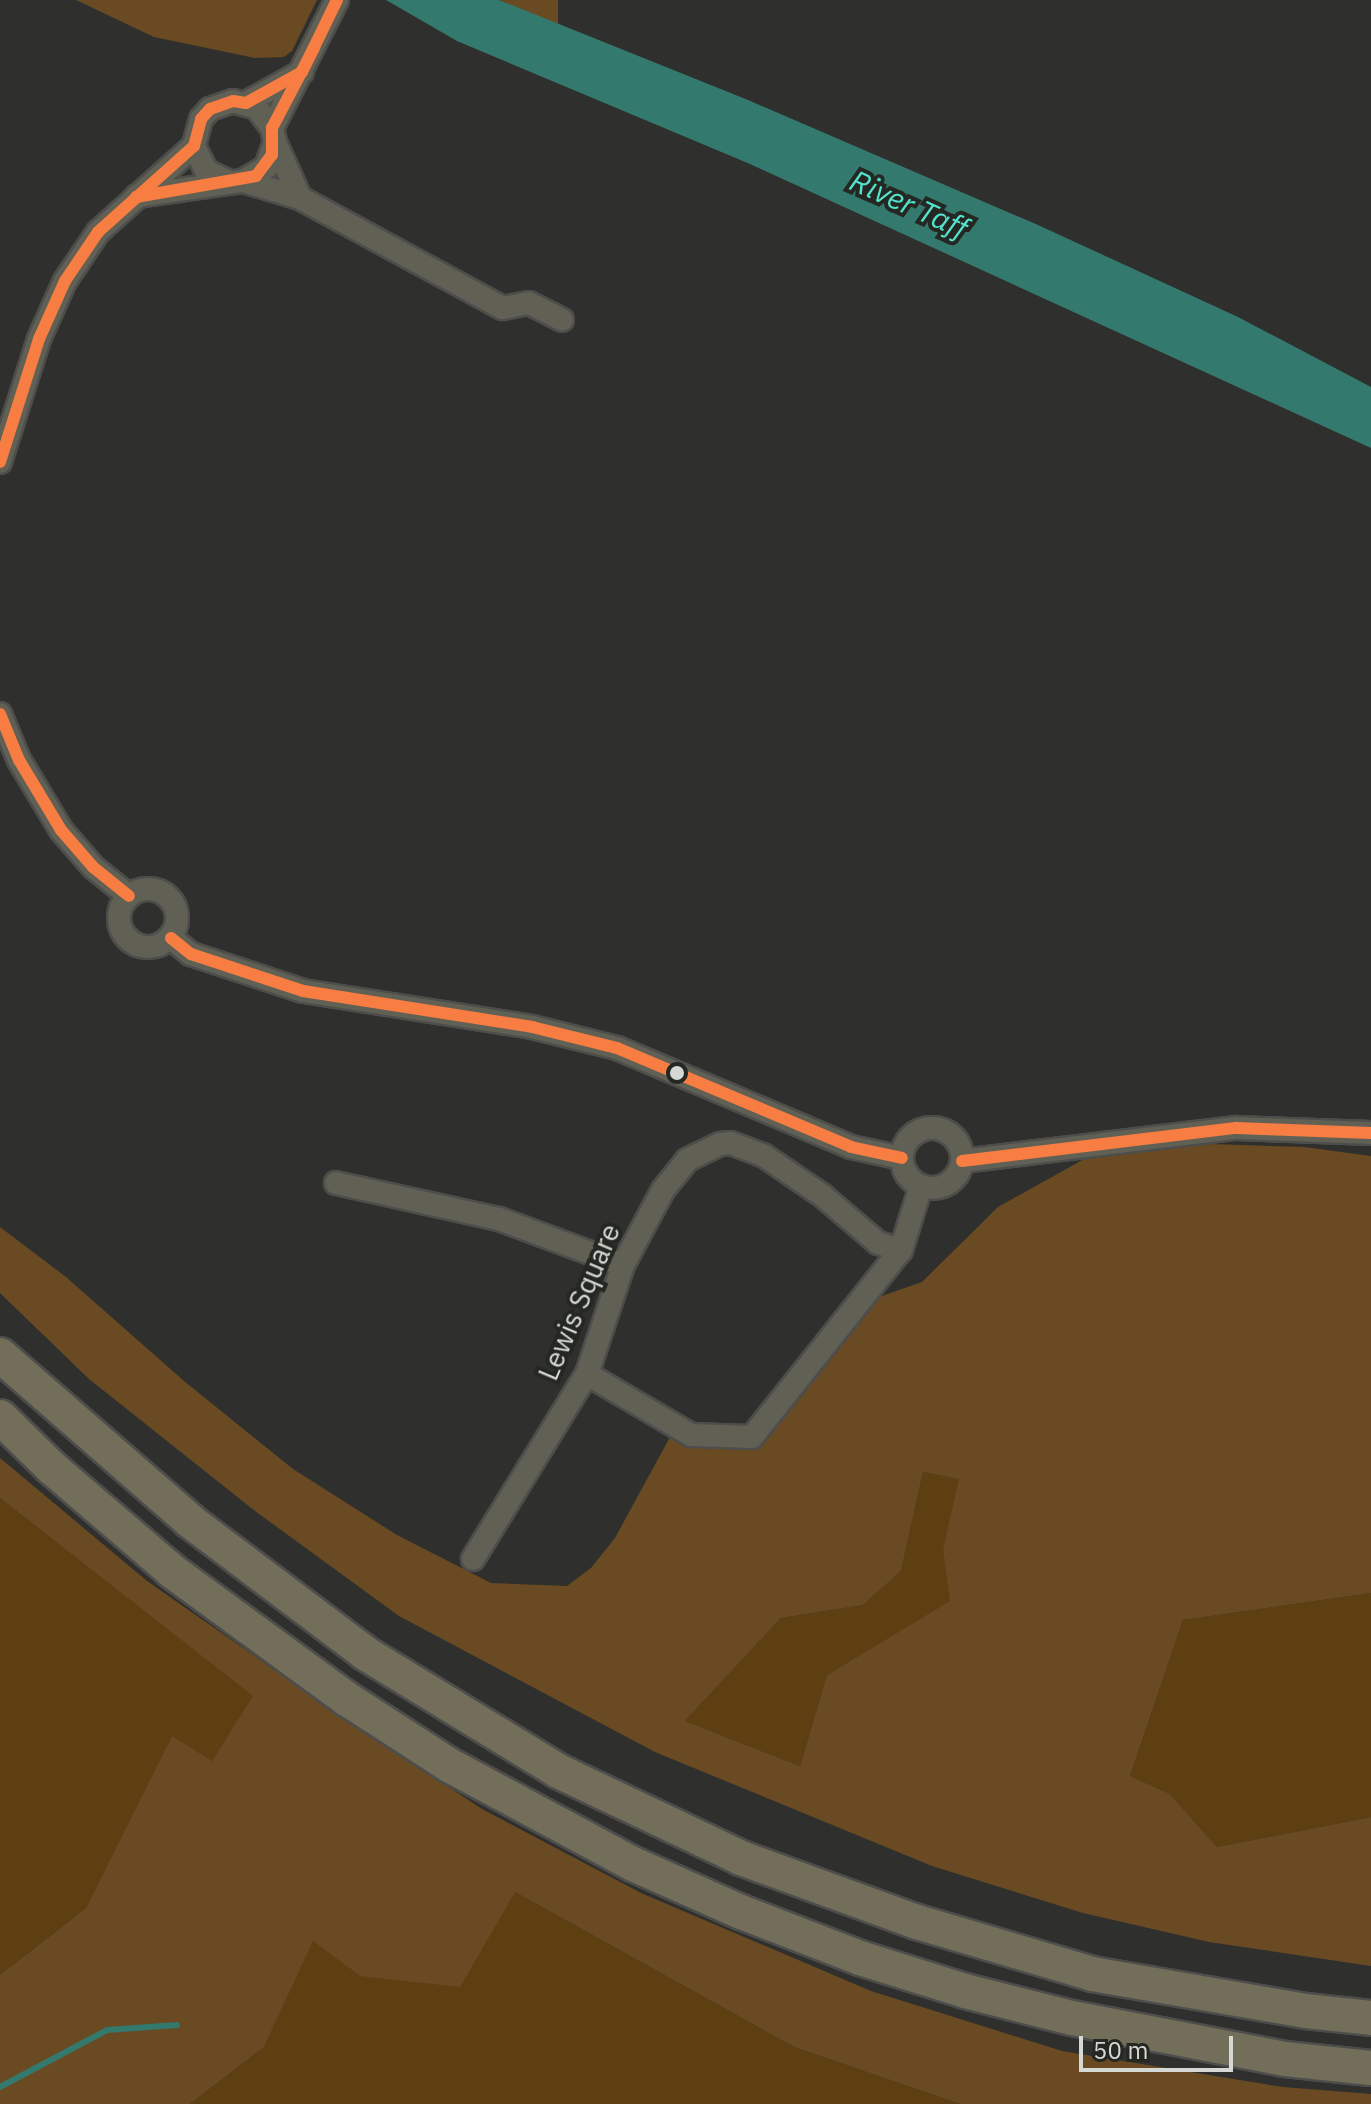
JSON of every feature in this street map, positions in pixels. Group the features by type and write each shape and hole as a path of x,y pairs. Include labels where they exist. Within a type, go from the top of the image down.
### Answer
{"highway":[{"path":"0,1355 190,1521 365,1653 586,1784 741,1858 917,1922 1092,1974 1306,2011 1371,2018"},
{"path":"0,1417 52,1468 172,1571 347,1699 449,1765 633,1864 845,1952 965,1991 1087,2021 1285,2059 1371,2068"}],"street":[{"path":"136,197 236,182 266,167 274,135 337,0"},
{"path":"246,103 302,72"},
{"path":"0,462 39,339 65,281 98,232 194,146 201,119 210,109 233,101 257,108 274,135 300,198"},
{"path":"194,146 206,171 300,198 503,308 529,303 562,320"},
{"path":"0,714 19,760 61,830 93,867 129,896"},
{"path":"147,889 157,890 171,899 178,920 171,938 145,948 127,939 122,931 119,912 129,896 147,889"},
{"path":"171,938 191,954 303,991 532,1027 617,1048 851,1147 902,1158"},
{"path":"931,1128 954,1138 962,1161 960,1170 948,1184 930,1189 907,1175 902,1158 907,1141 931,1128"},
{"path":"962,1161 1236,1128 1371,1133"},
{"name":"Lewis Square","path":"473,1559 587,1374 623,1265 663,1190 687,1160 720,1144 731,1143 763,1155 811,1188 878,1243 901,1250"},
{"path":"336,1183 499,1219 623,1265"},
{"path":"587,1374 691,1435 752,1437 901,1250 921,1186"}],"shaded area":[{"path":"76,0 317,0 292,51 284,57 255,58 154,37"},
{"path":"499,0 558,0 558,26"},
{"path":"1210,1144 1304,1147 1371,1156 1371,1593 1183,1620 1130,1776 1170,1794 1217,1847 1371,1817 1371,1966 1209,1942 1083,1913 932,1866 655,1752 399,1616 255,1511 89,1379 0,1293 0,1227 66,1277 184,1381 293,1469 397,1535 491,1583 567,1586 591,1568 615,1538 670,1437 708,1449 757,1445 876,1298 922,1282 998,1207 1086,1158","holes":["923,1472 959,1479 943,1549 950,1601 827,1675 800,1766 685,1721 781,1618 863,1605 901,1571"]},
{"path":"0,1458 147,1581 329,1708 482,1809 641,1893 871,1991 1062,2051 1283,2087 1371,2094 1371,2104 960,2104 794,2047 515,1892 460,1987 360,1976 313,1941 264,2047 190,2104 0,2104 0,1975 86,1908 172,1736 212,1761 253,1696 0,1498"},
{"path":"923,1472 960,1479 943,1549 951,1601 827,1675 800,1766 685,1721 781,1618 863,1605 901,1571"},
{"path":"0,1498 254,1696 212,1761 172,1737 86,1908 0,1975"},
{"path":"1371,1593 1371,1817 1217,1847 1170,1794 1130,1776 1183,1620"},
{"path":"515,1892 794,2047 960,2104 190,2104 264,2047 313,1940 360,1976"}],"water":[{"name":"River Taff","path":"386,0 499,0 748,100 1038,225 1238,317 1371,387 1371,448 750,164 457,41"}],"waterway":[{"path":"0,2087 107,2030 177,2025"}],"transit line":[{"path":"0,462 39,339 65,281 98,232 194,146 201,119 210,109 233,101 246,103 302,72 337,0"},
{"path":"136,197 256,176 272,155 272,128 314,48"},
{"path":"0,714 19,760 61,830 93,867 129,896"},
{"path":"171,938 191,954 303,991 532,1027 617,1048 851,1147 902,1158"},
{"path":"962,1161 1236,1128 1371,1133"}]}
